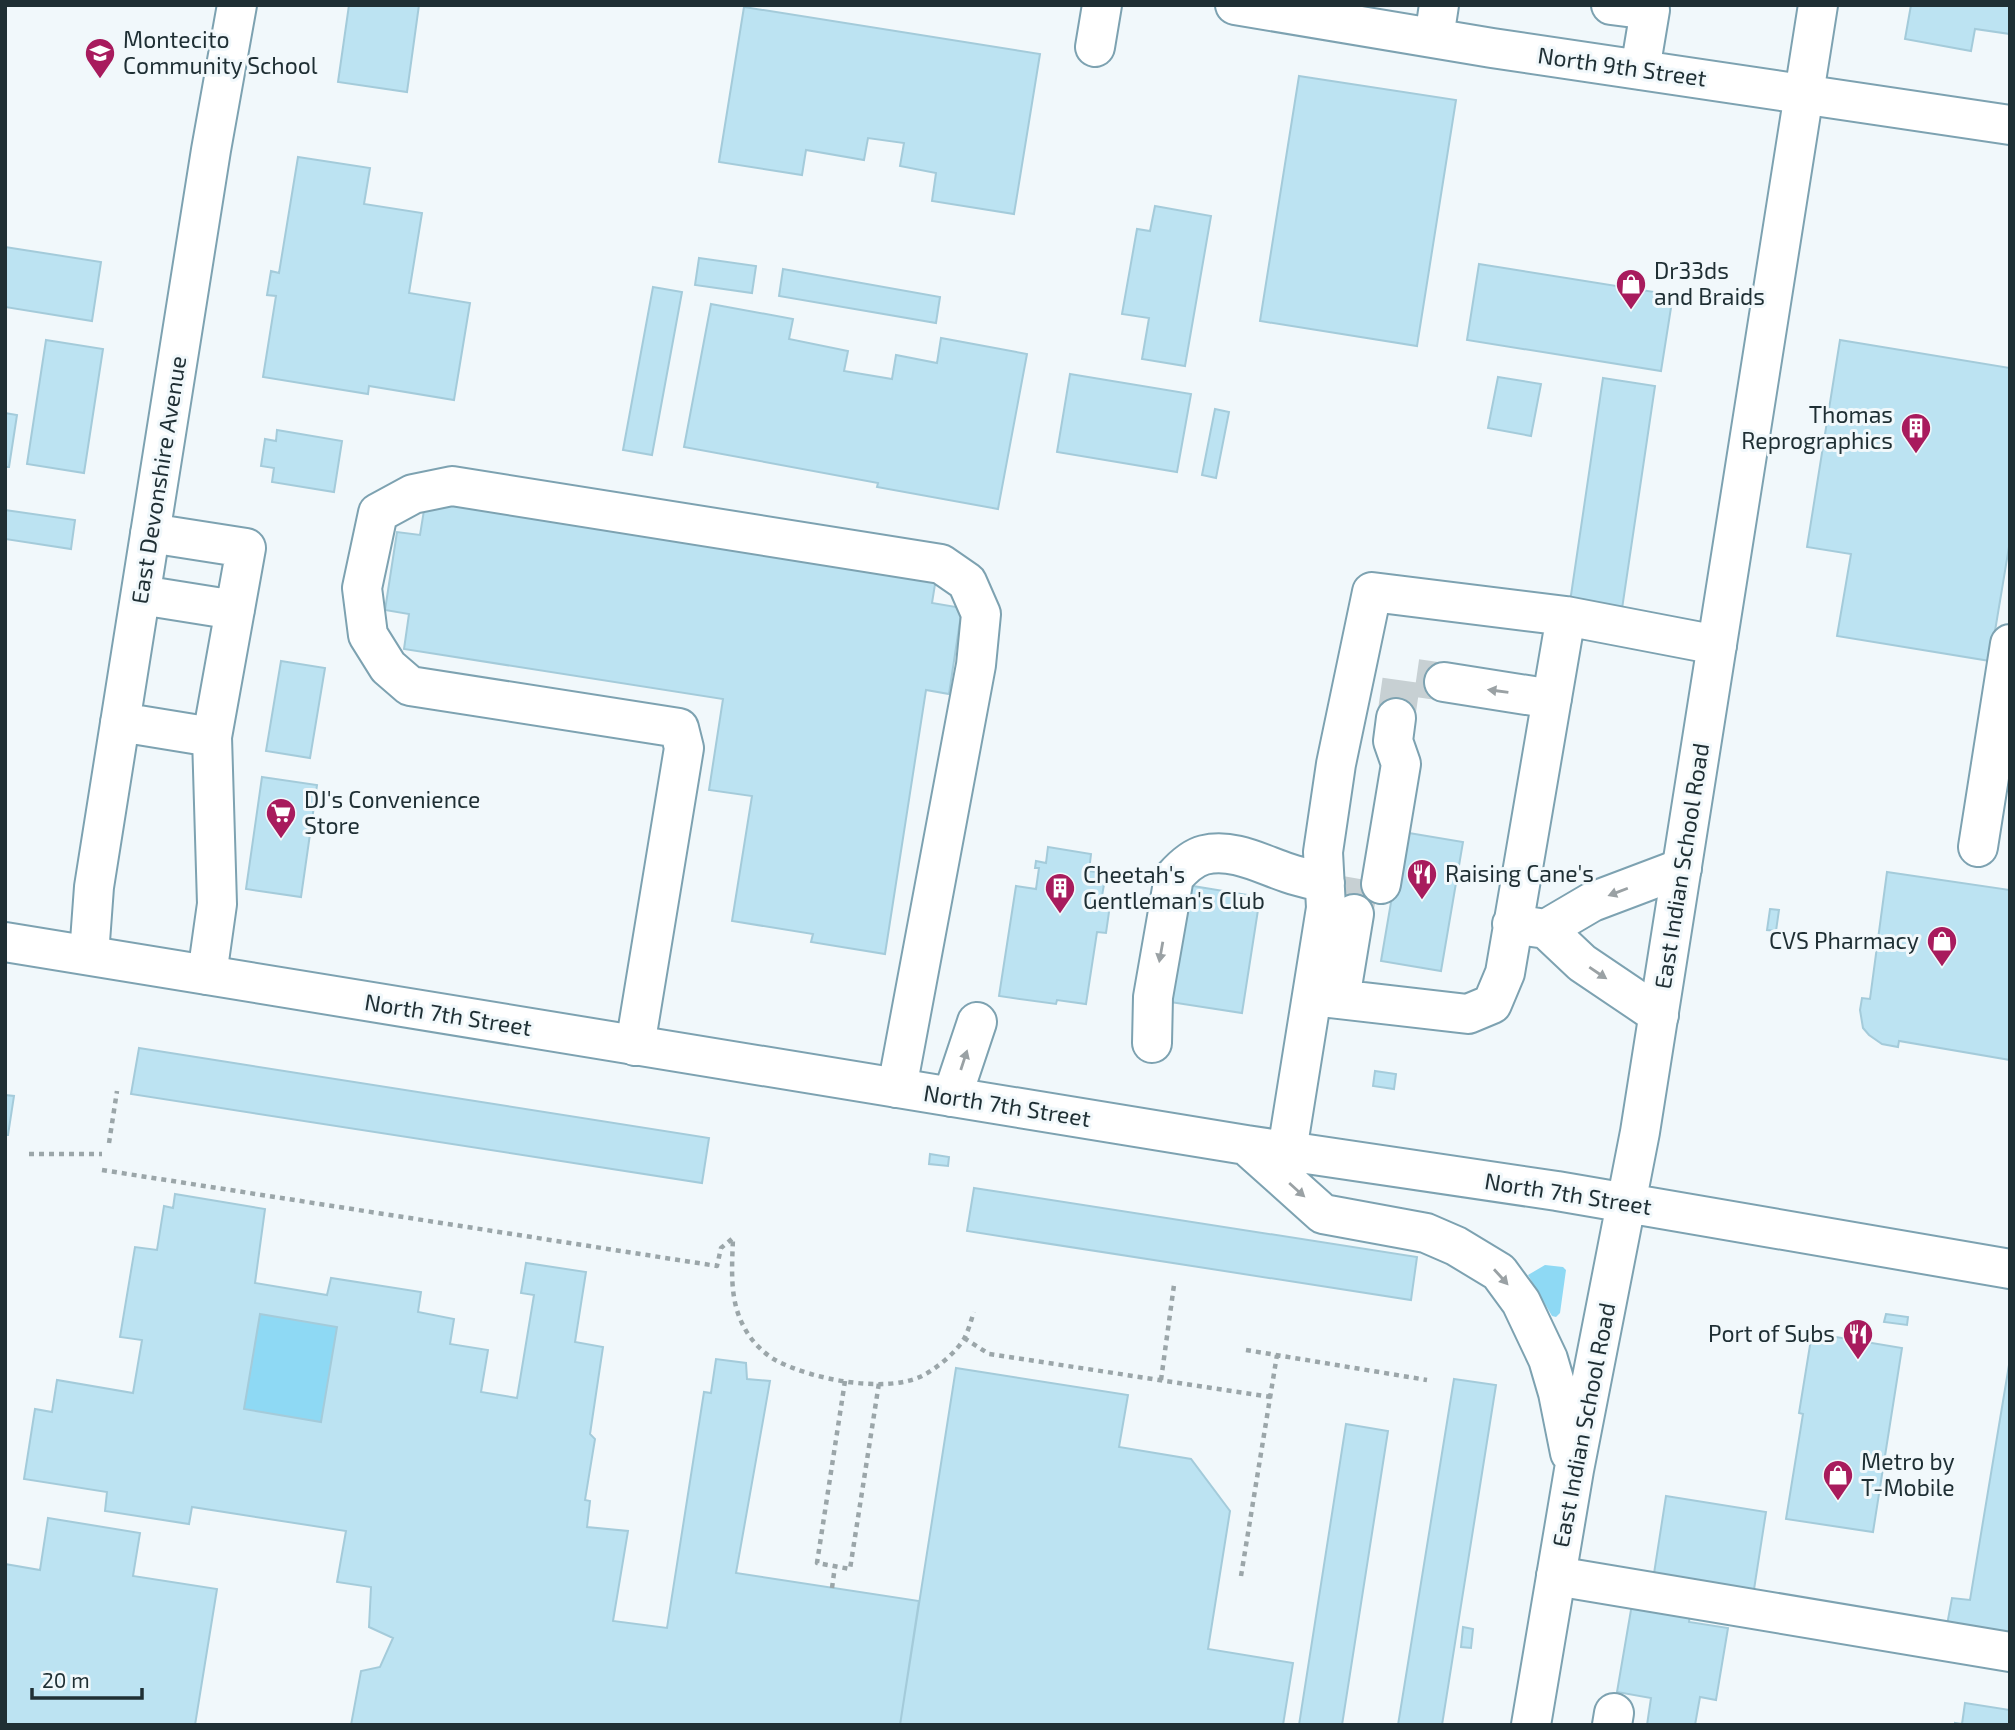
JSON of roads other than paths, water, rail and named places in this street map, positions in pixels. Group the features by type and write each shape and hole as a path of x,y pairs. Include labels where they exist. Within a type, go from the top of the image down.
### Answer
{"main road":[{"name":"East Devonshire Avenue","path":"89,955 94,887 209,163 237,5"},
{"path":"1095,47 1102,5"},
{"name":"North 9th Street","path":"1235,5 1436,22 1640,69 2010,125"},
{"path":"1611,5 1650,10 1640,69"},
{"name":"East Indian School Road","path":"1531,1725 1574,1470 1659,1015 1818,5"},
{"path":"635,1045 684,748 680,729 410,686 388,667 368,635 362,588 378,513 413,494 452,486 914,559 941,564 967,582 981,614 976,665 897,1088"},
{"path":"150,533 246,548 212,737 218,904 207,975"},
{"path":"1359,896 1323,852 1336,764 1372,592 1566,616 1717,645"},
{"path":"141,595 235,610"},
{"path":"1338,999 1468,1014 1492,1004 1529,927 1552,699 1566,616"},
{"path":"1978,847 2010,644"},
{"path":"1444,682 1552,699"},
{"path":"120,722 212,737"},
{"path":"1287,1151 1338,999 1359,896 1379,760 1394,729"},
{"path":"1152,1044 1153,997 1171,890 1174,877 1185,865 1203,855 1221,854 1247,858 1359,896"},
{"path":"1529,927 1682,869"},
{"path":"1338,999 1326,908 1359,896"},
{"path":"1529,927 1659,1015"},
{"name":"North 7th Street","path":"5,942 1246,1145 1626,1203 2010,1269"},
{"path":"952,1097 977,1022"},
{"path":"1246,1145 1323,1214 1426,1233 1456,1246 1499,1272 1521,1302 1548,1359 1559,1393 1574,1470"},
{"path":"1556,1576 2010,1652"}],"tunnel":[{"path":"1396,718 1402,676 1444,682"},
{"path":"1354,914 1360,879"}],"place":[{"name":"Montecito Community School","path":"100,80"},
{"name":"Dr33ds and Braids","path":"1631,311"},
{"name":"Thomas Reprographics","path":"1916,455"},
{"name":"DJ's Convenience Store","path":"281,840"},
{"name":"Raising Cane's","path":"1422,901"},
{"name":"Cheetah's Gentleman's Club","path":"1060,915"},
{"name":"CVS Pharmacy","path":"1942,968"},
{"name":"Port of Subs","path":"1858,1361"},
{"name":"Metro by T-Mobile","path":"1838,1502"}]}
